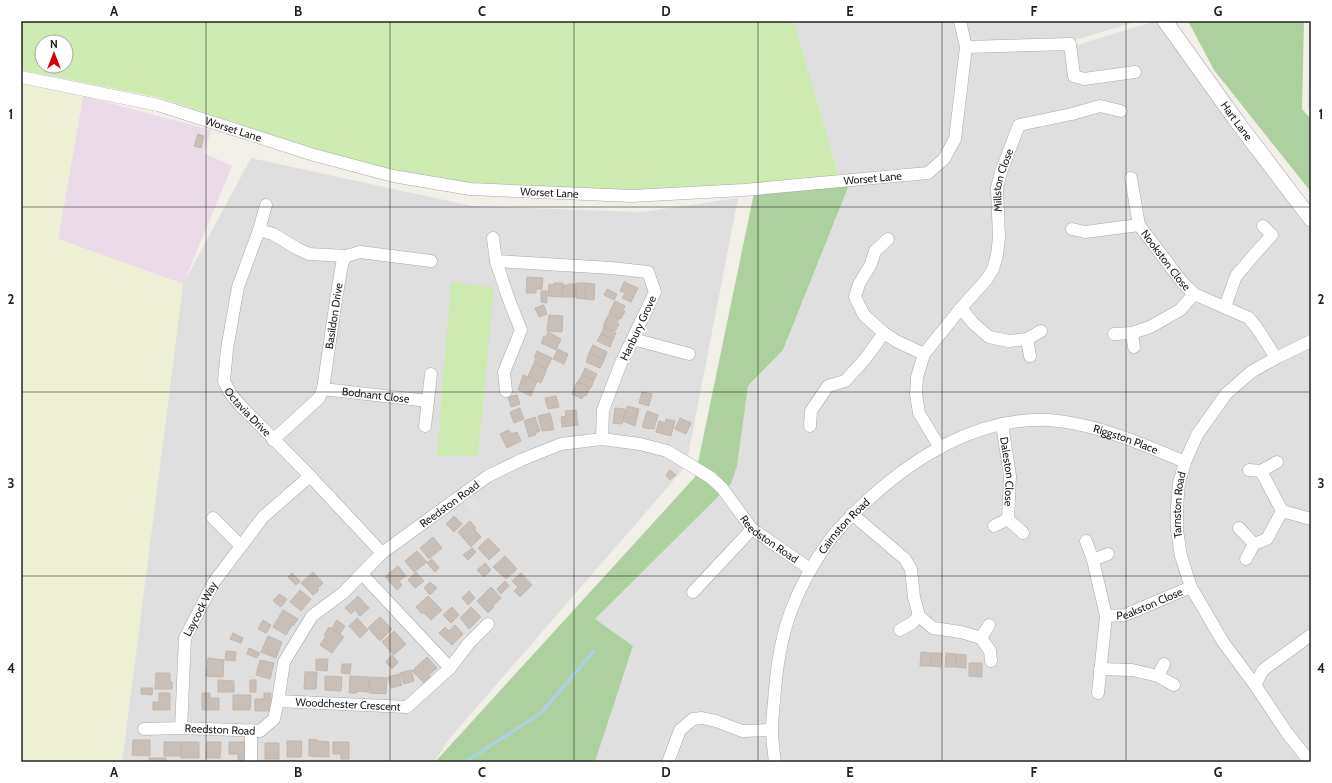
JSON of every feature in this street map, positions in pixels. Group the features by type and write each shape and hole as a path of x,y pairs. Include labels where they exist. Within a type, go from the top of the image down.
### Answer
{"street":[{"name":"Worset Lane","path":"21,77 158,105 314,155 393,176 470,189 632,196 744,190 928,173 944,159 955,139 966,47 960,21"},
{"name":"Hart Lane","path":"1165,21 1311,219"},
{"path":"966,47 1070,44 1074,76 1084,79 1135,72"},
{"name":"Millston Close","path":"940,448 919,413 916,394 917,377 924,354 993,270 998,255 1000,238 998,188 1001,172 1019,124 1072,114 1100,101 1121,111"},
{"name":"Nookston Close","path":"1131,178 1139,226 1182,282 1194,294 1205,300 1249,318 1276,358"},
{"name":"Octavia Drive","path":"266,205 259,230 238,287 230,328 224,381 230,393 240,405 310,476 382,553"},
{"name":"Nookston Close","path":"1072,229 1085,232 1139,226"},
{"path":"1225,307 1236,276 1252,256 1275,239 1263,226"},
{"path":"259,230 273,234 309,254 346,256 360,252 430,261"},
{"path":"493,238 496,261 521,330 504,372 506,391"},
{"path":"888,239 870,247 871,264 859,284 856,298 864,314 884,333 896,342 924,354"},
{"name":"Basildon Drive","path":"273,440 319,398 323,389 342,264 346,256"},
{"name":"Hanbury Grove","path":"496,261 611,268 648,272 655,292 621,362 603,410 602,439"},
{"name":"Nookston Close","path":"1114,334 1132,333 1150,327 1180,310 1194,294"},
{"path":"961,308 972,323 989,337 1009,342 1027,339 1041,331"},
{"path":"810,426 806,410 828,386 844,381 865,359 884,333"},
{"path":"1132,333 1134,347"},
{"path":"633,339 689,354"},
{"path":"1027,339 1030,356"},
{"name":"Tarnston Road","path":"1310,762 1287,733 1255,685 1223,642 1191,587 1181,556 1177,530 1176,507 1179,483 1185,462 1197,435 1226,394 1251,372 1311,341"},
{"path":"425,426 431,374"},
{"name":"Bodnant Close","path":"323,389 428,401"},
{"name":"Cairnston Road","path":"776,762 772,730 776,674 781,644 791,611 810,569 830,540 852,514 898,474 919,459 956,440 982,429 1002,424 1048,420 1064,422"},
{"name":"Riggston Place","path":"1064,422 1089,427 1120,436 1159,450 1185,462"},
{"name":"Daleston Close","path":"1002,424 1010,476 1008,519 1023,533"},
{"name":"Reedston Road","path":"144,729 181,728 260,731 274,719 284,662 312,616 343,593 382,553 488,476 521,460 561,444 602,439 640,444 667,451 710,477 722,488 752,529 810,569"},
{"path":"1249,470 1261,471 1277,462"},
{"path":"1261,471 1282,511 1311,519"},
{"name":"Laycock Way","path":"181,728 185,638 214,582 263,517 310,476"},
{"path":"1246,559 1254,544 1267,539 1282,511"},
{"path":"852,514 905,559 911,569 914,597 919,616 933,628 960,632 981,638 990,651 991,661"},
{"path":"213,518 241,546"},
{"name":"Daleston Close","path":"994,526 1008,519"},
{"path":"1239,528 1254,544"},
{"path":"693,592 752,529"},
{"name":"Peakston Close","path":"1086,541 1093,560 1106,616 1098,692"},
{"path":"1093,560 1108,554"},
{"path":"362,574 450,668"},
{"name":"Peakston Close","path":"1106,616 1125,615 1191,587"},
{"path":"900,630 912,623 919,616"},
{"name":"Woodchester Crescent","path":"278,701 407,707 450,668 469,643 488,624"},
{"path":"981,638 989,626"},
{"path":"1255,685 1263,670 1311,635"},
{"path":"1158,676 1164,664"},
{"path":"1100,668 1132,670 1158,676 1174,685"},
{"path":"668,762 680,730 693,719 702,718 716,721 742,731 772,730"},
{"path":"250,730 250,762"}],"shaded area":[{"path":"794,21 1138,21 1072,41 962,44 951,136 941,155 926,169 839,177"},
{"path":"1156,21 1161,21 1311,223 1311,762 595,762 633,646 595,619 731,484 737,465 748,386 783,350 849,185 929,175 948,159 969,48 1077,45"},
{"path":"1311,22 1311,109 1308,107"},
{"path":"83,96 211,130 204,153 232,166 183,284 58,239"},
{"path":"251,158 472,206 642,212 738,198 686,466 450,738 434,762 122,762 183,284"},
{"path":"472,496 482,508 474,515 463,502"}],"green space":[{"path":"21,21 794,21 839,177 744,186 630,191 468,183 397,175 314,150 161,98 41,74 74,74 74,34 34,34 34,73 21,70"},
{"path":"1188,21 1304,21 1302,109 1311,119 1311,192 1214,70"},
{"path":"21,84 83,96 58,239 183,284 122,762 21,762"},
{"path":"849,185 783,350 748,386 737,466 731,484 595,619 633,646 595,762 435,762 695,477 754,193"},
{"path":"451,282 494,288 478,456 437,456"}],"building":[{"path":"198,134 204,136 201,148 194,146"},
{"path":"527,277 543,278 542,289 536,289 536,293 526,293"},
{"path":"624,282 638,288 631,302 622,298 625,293 620,291"},
{"path":"554,283 563,283 562,297 548,296 549,284 554,285"},
{"path":"577,283 586,283 585,299 576,298"},
{"path":"586,283 595,284 594,300 585,299"},
{"path":"576,284 576,297 562,297 563,285"},
{"path":"607,289 617,294 614,300 604,295"},
{"path":"541,291 547,291 547,303 541,302"},
{"path":"615,301 625,306 623,310 625,311 621,319 609,313"},
{"path":"544,305 547,314 539,317 535,308"},
{"path":"609,314 619,319 617,323 619,324 615,331 603,326"},
{"path":"549,315 563,316 562,332 547,331"},
{"path":"604,327 616,333 613,339 601,334"},
{"path":"548,332 561,339 556,350 541,343 544,336 546,337"},
{"path":"601,334 613,339 610,347 597,341"},
{"path":"593,345 607,352 604,360 589,353"},
{"path":"558,349 568,354 564,364 553,359"},
{"path":"537,351 552,358 547,368 534,362 536,358 534,357"},
{"path":"589,353 604,360 600,368 586,362"},
{"path":"534,363 547,369 541,383 528,376"},
{"path":"585,368 597,374 594,380 582,375"},
{"path":"523,375 537,381 531,396 518,390"},
{"path":"582,375 594,380 591,388 578,382"},
{"path":"577,382 590,388 586,396 584,395 582,399 572,394"},
{"path":"642,392 652,394 649,406 639,403"},
{"path":"517,395 520,404 511,407 508,397"},
{"path":"556,396 559,407 548,409 545,398"},
{"path":"627,406 639,409 635,426 623,421"},
{"path":"520,408 524,419 514,423 510,412"},
{"path":"615,408 625,409 622,424 613,423"},
{"path":"576,410 578,425 562,427 561,417 566,416 565,411"},
{"path":"647,411 658,415 654,429 642,427"},
{"path":"550,413 554,430 542,431 538,416"},
{"path":"535,417 540,431 535,433 536,435 529,437 524,421"},
{"path":"680,418 691,423 686,434 675,429"},
{"path":"666,419 675,421 671,436 656,432 659,421 665,423"},
{"path":"509,430 511,434 517,432 521,441 507,448 500,434"},
{"path":"670,470 676,475 670,480 666,475"},
{"path":"454,516 462,524 454,532 446,524"},
{"path":"470,521 476,528 474,529 481,537 471,547 458,532"},
{"path":"433,537 442,548 429,559 420,548"},
{"path":"488,538 500,550 489,560 478,548"},
{"path":"472,548 476,552 468,560 463,555"},
{"path":"417,551 427,562 414,572 405,561"},
{"path":"505,556 517,569 506,579 493,567"},
{"path":"432,559 439,568 435,572 427,563"},
{"path":"485,563 491,570 484,577 477,570"},
{"path":"398,566 406,576 399,581 402,585 397,590 385,577"},
{"path":"313,572 323,583 317,589 319,590 313,595 301,583"},
{"path":"416,572 424,581 415,588 408,580"},
{"path":"292,573 300,581 296,585 288,577"},
{"path":"521,573 532,585 520,597 514,591 518,587 512,581"},
{"path":"505,581 509,586 501,594 497,589"},
{"path":"430,582 437,588 430,595 424,588"},
{"path":"491,587 501,598 488,613 477,601"},
{"path":"300,590 311,599 301,611 290,602"},
{"path":"469,591 475,598 468,605 462,598"},
{"path":"279,594 287,599 281,607 273,601"},
{"path":"358,596 369,608 360,616 355,610 351,614 345,608"},
{"path":"428,596 442,610 431,620 423,612 422,614 416,607"},
{"path":"452,607 459,615 451,623 443,615"},
{"path":"471,607 481,617 469,629 460,618"},
{"path":"283,610 298,619 286,635 273,627"},
{"path":"380,617 392,629 380,641 368,628"},
{"path":"357,618 368,630 360,638 349,626"},
{"path":"263,620 271,625 266,633 258,629"},
{"path":"337,620 345,626 340,634 332,628"},
{"path":"455,625 463,634 452,645 439,633 445,627 449,631"},
{"path":"329,627 344,637 332,653 320,645 326,636 324,635"},
{"path":"394,631 406,644 394,655 382,642"},
{"path":"233,633 243,638 241,643 230,639"},
{"path":"268,636 282,642 276,658 261,652"},
{"path":"249,648 260,653 257,658 247,654"},
{"path":"226,651 236,652 235,661 225,660"},
{"path":"921,652 932,653 931,666 920,666"},
{"path":"932,653 942,653 941,667 931,666"},
{"path":"946,653 956,654 956,667 945,667"},
{"path":"956,654 966,655 966,668 956,667"},
{"path":"392,655 398,662 392,669 386,662"},
{"path":"427,657 437,668 429,675 430,677 424,683 412,671"},
{"path":"208,658 224,660 223,677 206,676"},
{"path":"316,659 328,659 327,671 316,670"},
{"path":"260,660 274,663 270,679 256,675"},
{"path":"969,663 982,663 982,677 969,676"},
{"path":"342,664 351,664 350,674 341,673"},
{"path":"411,670 414,681 404,684 400,673"},
{"path":"305,672 317,672 316,689 304,689"},
{"path":"156,673 170,673 172,689 155,689"},
{"path":"399,674 402,685 391,688 388,677"},
{"path":"325,676 342,677 341,691 325,690"},
{"path":"350,676 369,677 368,692 357,691 357,693 349,693"},
{"path":"370,677 387,678 386,694 369,693"},
{"path":"218,680 234,681 234,692 218,692"},
{"path":"250,680 256,680 256,692 250,692"},
{"path":"141,688 153,688 152,695 141,694"},
{"path":"159,693 170,693 170,710 153,710 153,702 159,702"},
{"path":"202,693 210,693 210,698 219,698 219,710 202,710"},
{"path":"264,693 271,693 271,711 255,711 255,699 264,699"},
{"path":"233,695 251,695 250,710 233,710"},
{"path":"309,739 329,742 329,757 309,756"},
{"path":"133,740 150,740 150,756 132,755"},
{"path":"287,741 302,741 301,757 287,757"},
{"path":"164,742 181,742 180,756 164,756"},
{"path":"181,742 199,742 199,758 181,758"},
{"path":"207,742 221,742 220,758 206,758"},
{"path":"229,742 245,742 245,760 238,760 238,754 229,754"},
{"path":"333,742 349,742 349,759 341,759 341,754 333,754"},
{"path":"265,743 279,743 279,759 265,759"},
{"path":"149,758 166,758 166,762 149,762"}],"waterway":[{"path":"465,762 541,713 593,652"}]}
